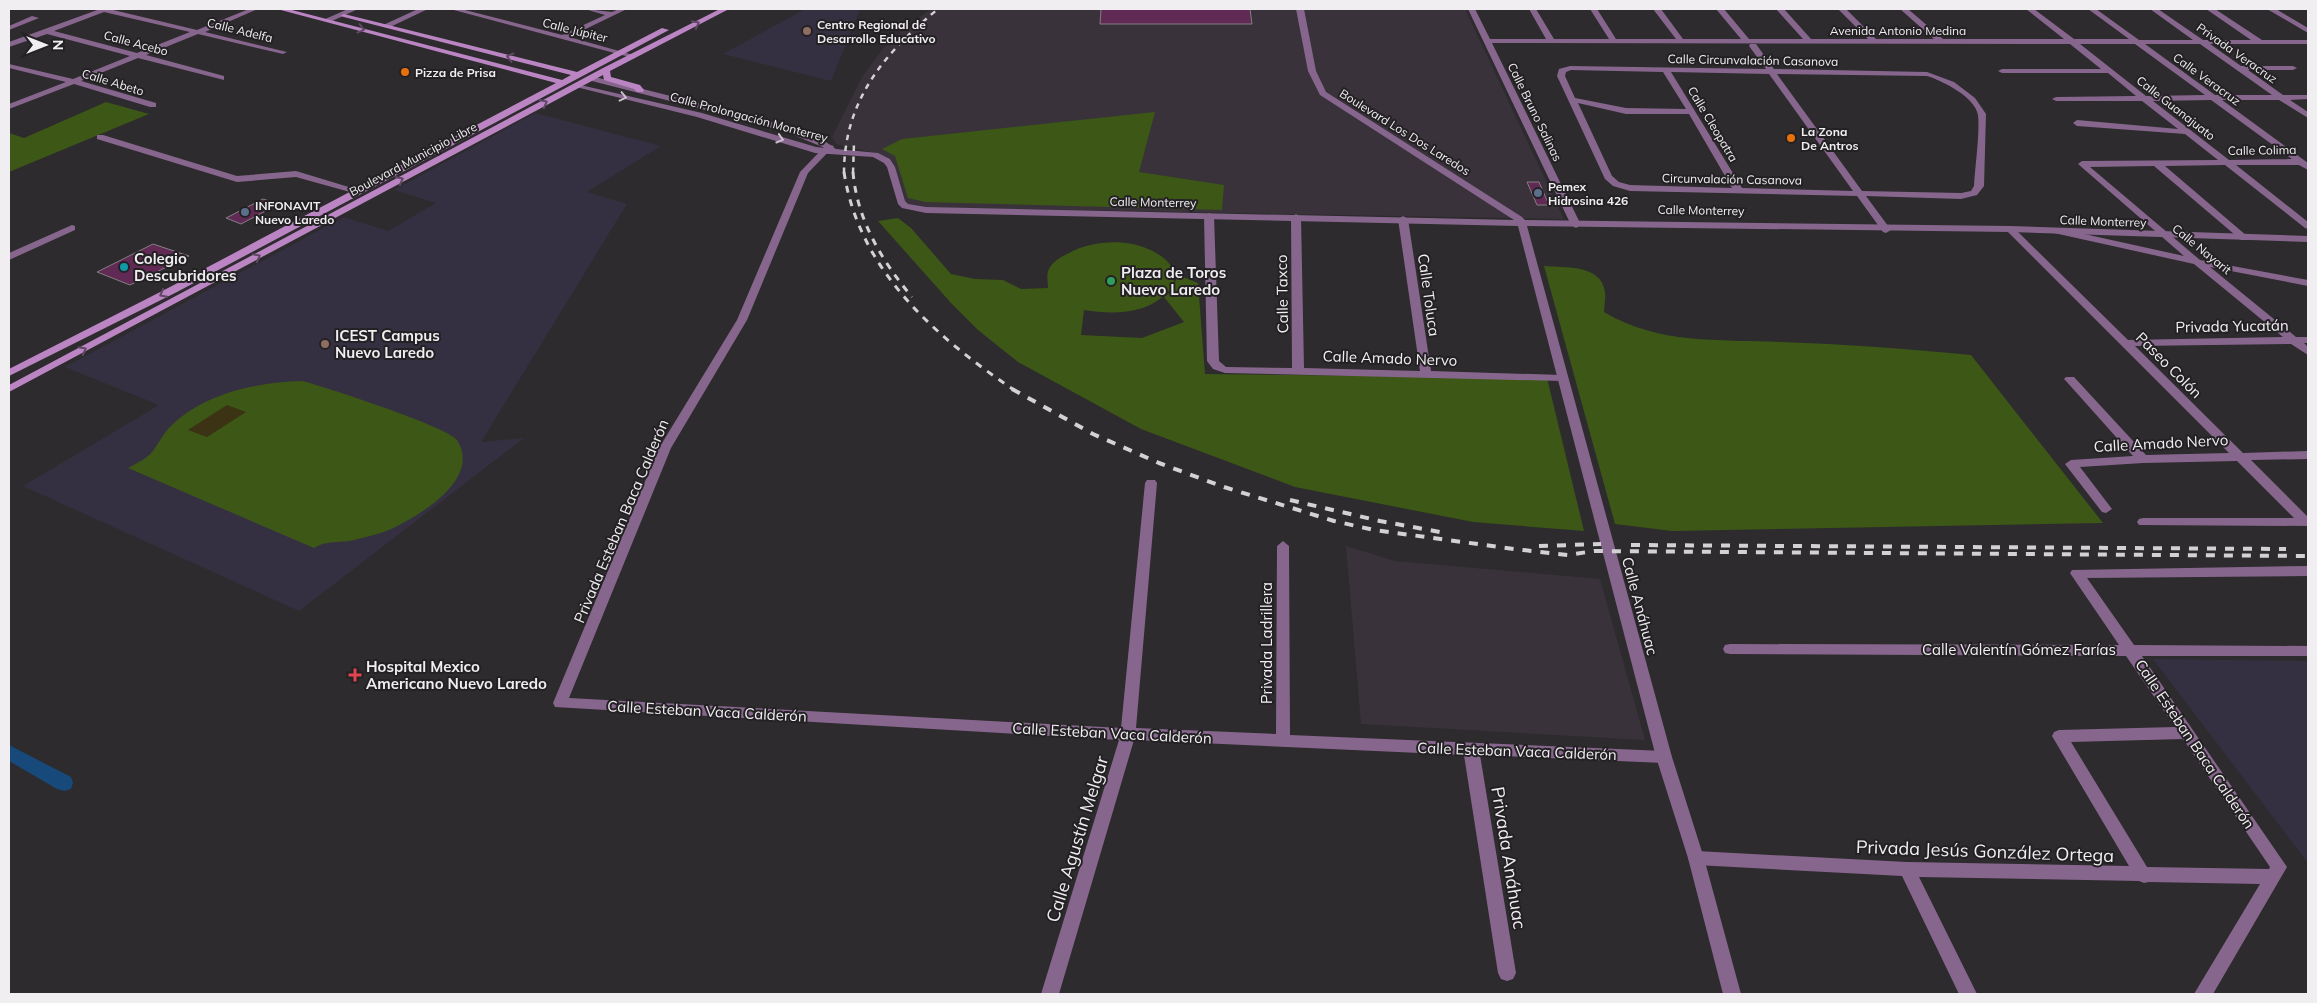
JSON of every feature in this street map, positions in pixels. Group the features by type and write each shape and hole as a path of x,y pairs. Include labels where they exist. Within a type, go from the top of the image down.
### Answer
{"main road":[{"name":"Calle Prolongación Monterrey","path":"280,9 576,86"},
{"name":"Calle Prolongación Monterrey","path":"314,9 591,78"},
{"name":"Boulevard Municipio Libre","path":"9,373 577,74 707,9"},
{"name":"Boulevard Municipio Libre","path":"9,389 606,70 725,9"},
{"path":"658,33 671,37"},
{"path":"606,70 607,78 638,87 640,90"},
{"path":"418,159 432,163"},
{"path":"306,218 321,223"},
{"path":"44,356 58,363"}],"street":[{"path":"9,45 105,9"},
{"name":"Calle Adelfa","path":"105,9 283,52"},
{"path":"9,107 255,9"},
{"path":"327,20 354,9"},
{"path":"385,26 424,9"},
{"name":"Calle Júpiter","path":"454,9 634,56"},
{"path":"588,9 612,14"},
{"path":"561,38 624,9"},
{"name":"Boulevard Los Dos Laredos","path":"1300,9 1312,71 1323,93 1521,221"},
{"name":"Calle Bruno Salinas","path":"1472,9 1574,223"},
{"path":"1533,9 1551,41"},
{"path":"1594,9 1614,41"},
{"path":"1657,9 1680,41"},
{"path":"1720,9 1750,43 1771,71 1884,228"},
{"path":"1780,9 1809,41"},
{"path":"1842,9 1874,41"},
{"path":"1904,9 1940,41"},
{"name":"Calle Guanajuato","path":"2030,9 2308,226"},
{"name":"Calle Veracruz","path":"2092,9 2306,164"},
{"name":"Privada Veracruz","path":"2154,9 2308,116"},
{"path":"2210,9 2261,42"},
{"path":"2271,9 2308,31"},
{"path":"9,28 35,18"},
{"name":"Calle Acebo","path":"46,31 221,78"},
{"name":"Avenida Antonio Medina","path":"1487,41 1750,43 1809,41 2308,42"},
{"name":"Calle Abeto","path":"9,66 153,105"},
{"name":"Calle Circunvalación Casanova","path":"1562,71 1570,68 1771,71 1927,74 1943,78 1954,84 1980,109 1982,114 1978,186 1974,193"},
{"path":"2238,68 2292,68"},
{"name":"Calle Cleopatra","path":"1666,70 1739,191"},
{"name":"Circunvalación Casanova","path":"1562,71 1561,76 1608,177 1616,184 1630,188 1739,191 1961,196 1974,193"},
{"path":"2002,71 2109,71"},
{"name":"Calle Prolongación Monterrey","path":"591,78 738,116 829,149"},
{"name":"Calle Prolongación Monterrey","path":"576,86 699,115 829,149"},
{"path":"2056,99 2308,97"},
{"path":"1572,100 1626,112 1691,112"},
{"path":"2077,123 2187,132"},
{"path":"100,137 236,179 296,174 357,191"},
{"name":"Calle Monterrey","path":"829,149 875,155 887,161 892,167 901,202 914,208 1506,222 2010,230 2308,240"},
{"name":"Privada Esteban Baca Calderón","path":"560,703 665,448 742,320 804,172 829,149"},
{"name":"Calle Colima","path":"2082,164 2306,164"},
{"name":"Calle Nayarit","path":"2082,164 2165,236 2308,352"},
{"path":"2156,164 2244,238"},
{"name":"Calle Amado Nervo","path":"1209,216 1213,361 1217,367 1225,370 1562,378"},
{"name":"Calle Taxco","path":"1296,217 1298,371"},
{"name":"Calle Toluca","path":"1403,219 1426,376"},
{"name":"Calle Anáhuac","path":"1521,221 1664,757 1696,858 1732,994"},
{"path":"9,257 72,228"},
{"name":"Paseo Colón","path":"2010,230 2307,522"},
{"path":"2057,232 2197,262 2308,283"},
{"name":"Privada Yucatán","path":"2126,343 2308,340"},
{"path":"2070,379 2142,459"},
{"name":"Calle Amado Nervo","path":"2106,509 2071,464 2142,459 2308,455"},
{"name":"Calle Agustín Melgar","path":"1050,994 1128,734 1151,483"},
{"path":"2143,522 2307,522"},
{"name":"Privada Ladrillera","path":"1283,546 1283,741"},
{"name":"Calle Esteban Baca Calderón","path":"2276,872 2187,733 2077,573 2308,571"},
{"name":"Calle Valentín Gómez Farías","path":"1730,649 2308,651"},
{"name":"Calle Esteban Vaca Calderón","path":"560,703 1128,734 1664,757"},
{"path":"2144,876 2059,736 2187,733"},
{"name":"Privada Anáhuac","path":"1471,749 1506,973"},
{"name":"Privada Jesús González Ortega","path":"1696,858 1907,869 2144,876 2276,872"},
{"path":"1907,869 1968,994"},
{"path":"2202,994 2276,872"}],"shaded area":[{"name":"Centro Regional de Desarrollo Educativo","path":"805,9 860,9 831,81 723,54"},
{"path":"931,9 1465,9 1564,219 904,207 891,159 879,154 836,144 832,137 862,77 882,50 905,28"},
{"name":"ICEST Campus Nuevo Laredo","path":"535,113 661,146 587,192 627,204 481,442 524,438 299,611 23,486 159,405 65,367 344,217 388,231 436,203 394,190"},
{"path":"1346,546 1395,561 1600,579 1645,740 1361,724"},
{"path":"2153,659 2308,661 2308,863"}],"green space":[{"path":"106,102 149,114 9,172 9,133 24,138"},
{"path":"1155,112 1139,172 1224,185 1222,210 925,202 908,198 895,156 882,149 902,139"},
{"path":"898,218 911,228 951,274 975,279 1003,280 1021,289 1048,288 1048,273 1053,264 1063,256 1084,247 1108,242 1133,244 1153,251 1170,264 1174,272 1174,280 1170,289 1153,304 1144,308 1124,312 1084,310 1081,335 1142,338 1184,322 1164,297 1171,292 1178,275 1198,283 1205,374 1547,378 1584,531 1473,522 1295,487 1141,429 1018,362 978,330 951,303 878,221"},
{"path":"1544,266 1581,269 1590,272 1597,276 1602,283 1605,292 1604,312 1625,323 1668,335 1713,340 1853,345 1971,355 2103,523 1672,531 1615,524"},
{"path":"302,381 410,417 449,434 457,440 462,454 461,469 454,482 431,505 391,529 363,538 319,545 314,548 128,468 151,454 168,429 196,407 230,392 248,387"}],"sand":[{"path":"227,405 246,412 207,437 188,430"}],"building":[{"path":"1101,9 1250,9 1252,24 1100,24"},
{"name":"Pemex Hidrosina 426","path":"1527,182 1539,182 1549,205 1537,205"},
{"name":"INFONAVIT Nuevo Laredo","path":"263,199 279,204 241,224 226,218"},
{"name":"Colegio Descubridores","path":"153,244 189,256 130,285 97,272"}],"waterway":[{"path":"9,752 64,783"}],"railway":[{"path":"844,172 846,147 851,123 871,80 901,43 938,9"},
{"path":"853,172 854,143"},
{"path":"844,172 852,208 866,240 884,271 905,298 957,348 1014,390"},
{"path":"853,172 855,190 860,207 873,239 891,269 912,297"},
{"path":"1012,389 1093,434 1159,463 1224,487 1334,521 1374,530 1514,549 1568,555 1594,551 2308,556"},
{"path":"1290,500 1380,521 1440,532"},
{"path":"1539,546 1601,544"},
{"path":"1631,545 2286,549"}],"place":[{"name":"Centro Regional de Desarrollo Educativo","path":"807,31"},
{"name":"Pizza de Prisa","path":"405,72"},
{"name":"La Zona De Antros","path":"1791,138"},
{"name":"Pemex Hidrosina 426","path":"1538,193"},
{"name":"INFONAVIT Nuevo Laredo","path":"245,212"},
{"name":"Colegio Descubridores","path":"124,267"},
{"name":"Plaza de Toros Nuevo Laredo","path":"1111,281"},
{"name":"ICEST Campus Nuevo Laredo","path":"325,344"},
{"name":"Hospital Mexico Americano Nuevo Laredo","path":"355,675"}]}
